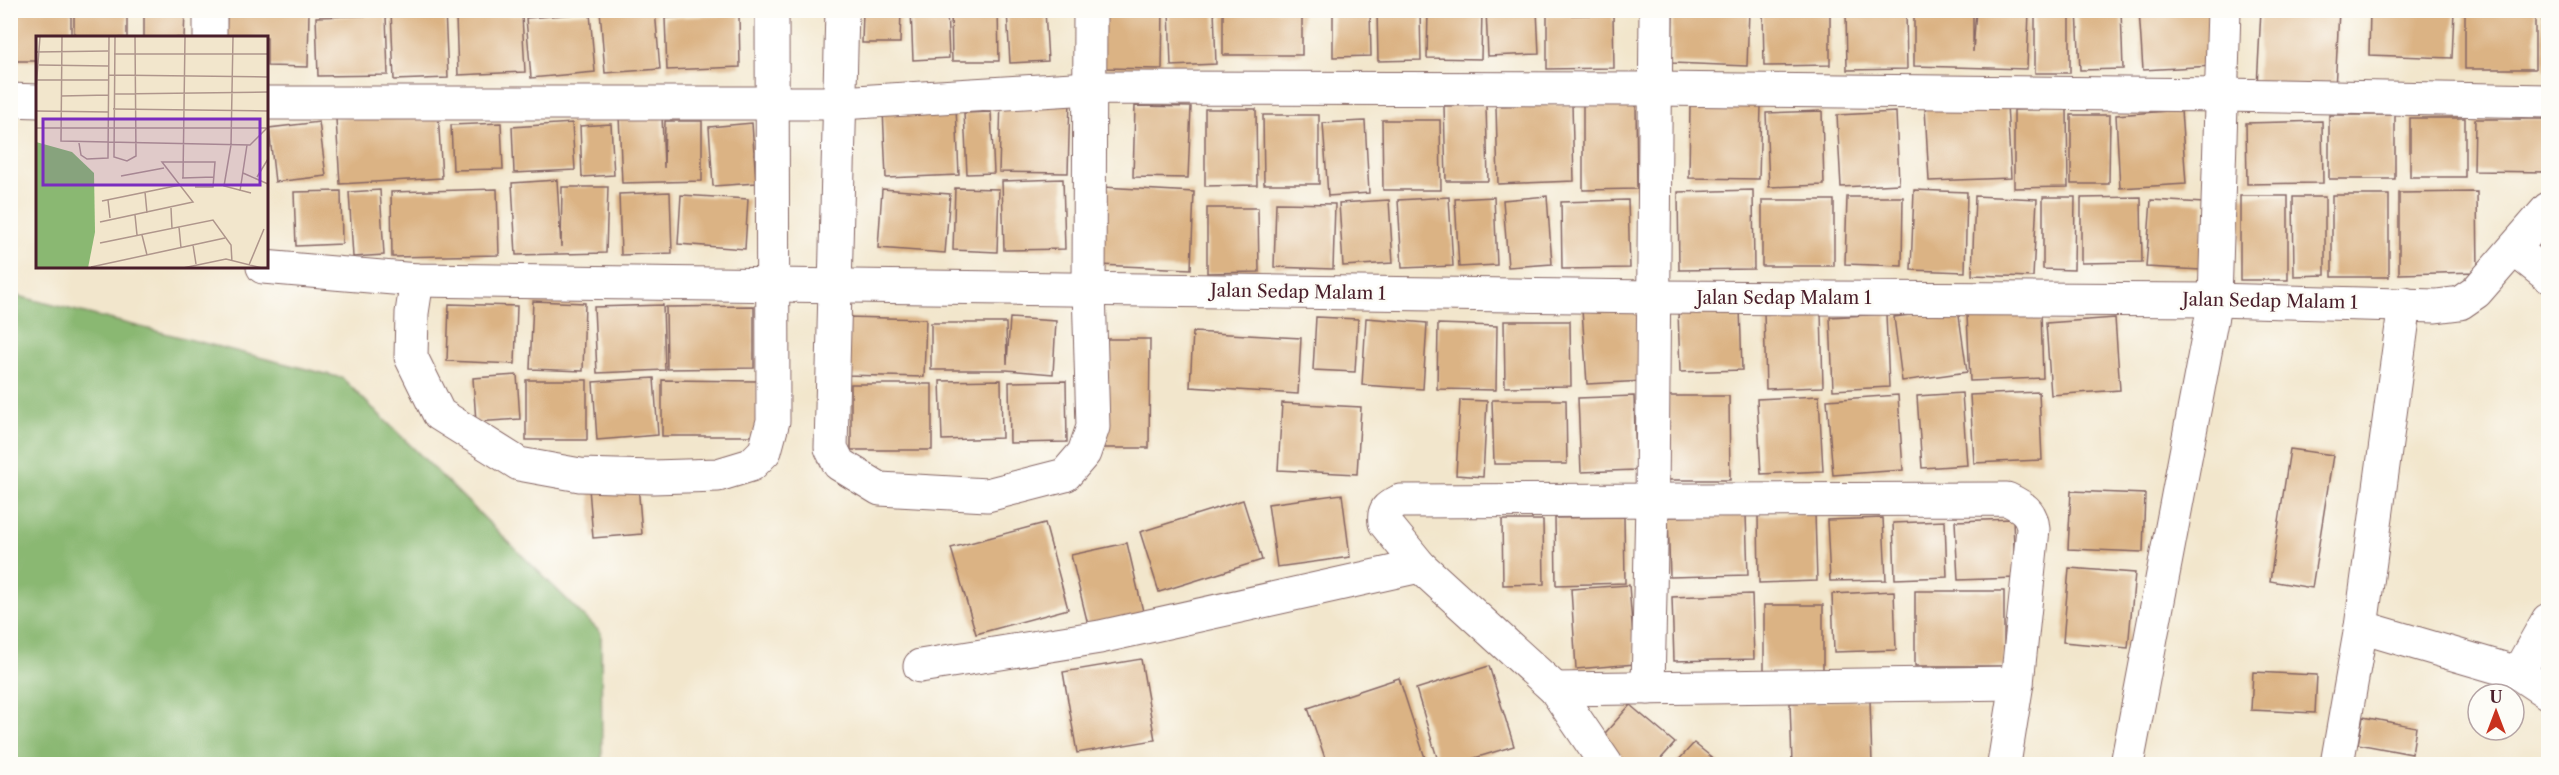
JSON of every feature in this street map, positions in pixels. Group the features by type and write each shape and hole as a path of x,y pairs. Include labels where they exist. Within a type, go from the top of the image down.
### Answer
{"street":[{"path":"210,10 210,36"},
{"path":"417,280 412,313 411,357 439,414 519,464 579,475 653,477 718,475 751,465 765,451 773,421 772,10"},
{"path":"842,10 831,448 838,464 880,489 987,495 1065,475 1084,453 1093,427 1089,289 1090,10"},
{"path":"1648,688 1656,10"},
{"path":"2127,765 2215,300 2224,10"},
{"path":"268,103 840,103 1090,88 1656,89 2548,101"},
{"path":"10,100 36,100"},
{"path":"2548,209 2514,249 2548,276"},
{"name":"Jalan Sedap Malam 1","path":"268,267 417,280 1653,297 2215,300 2436,306 2460,303 2476,292 2514,249"},
{"path":"2337,765 2361,627 2405,304"},
{"path":"1606,765 1555,689 1420,566 1385,523 1383,514 1387,507 1400,501 2007,499 2020,505 2029,513 2033,529 2017,683 2004,765"},
{"path":"920,666 1100,637 1420,566"},
{"path":"2518,673 2548,620"},
{"path":"2361,627 2518,673 2548,693"},
{"path":"1555,689 2017,683"}],"green space":[{"path":"10,294 342,378 601,633 602,764 11,764"}],"building":[{"path":"12,10 71,10 71,36 36,36 36,61 12,61"},
{"path":"74,10 127,10 127,36 74,36"},
{"path":"144,10 185,10 184,36 144,36"},
{"path":"227,10 309,10 308,67 268,66 268,36 226,36"},
{"path":"445,10 448,78 394,80 391,11"},
{"path":"600,10 655,10 660,69 605,73"},
{"path":"863,10 901,10 900,43 862,43"},
{"path":"911,10 947,10 949,58 913,60"},
{"path":"951,10 998,10 999,61 952,61"},
{"path":"1007,10 1045,10 1048,61 1010,63"},
{"path":"1102,10 1163,10 1162,69 1101,68"},
{"path":"1169,10 1214,10 1216,64 1171,66"},
{"path":"1223,10 1302,10 1302,55 1223,55"},
{"path":"1333,10 1370,10 1371,56 1333,57"},
{"path":"1377,10 1420,10 1421,60 1378,61"},
{"path":"1428,10 1482,10 1481,59 1427,58"},
{"path":"1486,10 1537,10 1539,54 1488,56"},
{"path":"1673,10 1749,10 1747,66 1672,63"},
{"path":"1763,10 1830,10 1830,65 1764,66"},
{"path":"1846,10 1906,10 1907,69 1847,70"},
{"path":"1914,10 1973,10 1973,52 1976,10 2029,10 2027,69 1914,66"},
{"path":"2035,10 2070,10 2070,73 2035,73"},
{"path":"2077,10 2121,10 2123,69 2080,70"},
{"path":"2139,10 2209,10 2212,66 2143,70"},
{"path":"2261,10 2339,10 2335,90 2257,86"},
{"path":"2370,10 2454,10 2452,58 2369,55"},
{"path":"2465,10 2535,10 2535,69 2465,69"},
{"path":"2542,10 2548,10 2548,70 2544,70"},
{"path":"590,13 595,72 531,78 526,18"},
{"path":"386,15 388,75 318,76 316,17"},
{"path":"522,15 525,72 458,75 456,17"},
{"path":"739,15 740,67 667,70 665,18"},
{"path":"1547,15 1613,15 1614,68 1547,69"},
{"path":"1001,97 1070,99 1068,173 999,172"},
{"path":"1572,104 1574,181 1498,184 1496,106"},
{"path":"1690,104 1761,106 1759,179 1689,178"},
{"path":"2007,104 2011,178 1929,181 1925,108"},
{"path":"1486,105 1488,181 1446,181 1444,106"},
{"path":"1583,105 1636,105 1637,189 1583,190"},
{"path":"1135,106 1191,107 1188,178 1133,177"},
{"path":"956,107 959,175 886,178 883,110"},
{"path":"1205,109 1256,109 1257,185 1205,186"},
{"path":"2067,109 2068,187 2014,188 2014,110"},
{"path":"2181,110 2186,184 2120,188 2116,115"},
{"path":"1822,111 1824,185 1769,187 1766,113"},
{"path":"438,112 442,178 340,184 336,119"},
{"path":"991,112 994,173 967,174 964,113"},
{"path":"1896,112 1899,184 1841,187 1837,115"},
{"path":"662,114 664,168 665,121 702,121 702,181 622,183 619,116"},
{"path":"1263,115 1319,115 1319,184 1264,184"},
{"path":"2071,115 2110,115 2109,184 2071,184"},
{"path":"2329,115 2395,115 2395,179 2329,179"},
{"path":"2410,118 2465,118 2465,177 2410,177"},
{"path":"2475,119 2548,119 2548,172 2474,171"},
{"path":"1382,120 1440,120 1441,190 1383,190"},
{"path":"1365,121 1369,193 1328,196 1323,123"},
{"path":"2322,121 2323,183 2247,184 2246,123"},
{"path":"319,122 326,176 275,182 269,128"},
{"path":"501,123 503,169 453,170 451,125"},
{"path":"572,123 575,170 514,173 512,127"},
{"path":"752,123 756,183 713,186 709,127"},
{"path":"611,124 614,175 582,177 580,126"},
{"path":"1063,179 1065,249 1004,250 1002,181"},
{"path":"557,180 561,247 562,187 608,187 606,253 516,255 512,183"},
{"path":"1102,187 1194,192 1191,269 1099,265"},
{"path":"955,188 999,189 997,252 953,250"},
{"path":"497,189 499,255 392,257 391,192"},
{"path":"882,189 950,194 945,253 878,248"},
{"path":"380,190 384,255 353,257 349,192"},
{"path":"1753,190 1754,269 1679,270 1678,192"},
{"path":"1914,190 1967,192 1965,272 1911,270"},
{"path":"341,191 342,244 296,246 294,192"},
{"path":"670,192 672,253 621,255 619,194"},
{"path":"2477,192 2478,272 2399,274 2399,193"},
{"path":"681,195 748,199 745,249 678,244"},
{"path":"2332,195 2389,195 2389,277 2332,277"},
{"path":"1547,196 1552,264 1508,267 1503,200"},
{"path":"1975,196 2037,199 2033,277 1972,275"},
{"path":"2240,196 2288,196 2288,280 2240,280"},
{"path":"1449,197 1453,266 1402,268 1398,200"},
{"path":"1494,197 1497,265 1459,267 1455,199"},
{"path":"1847,197 1903,197 1902,266 1845,264"},
{"path":"2043,197 2075,197 2074,270 2043,269"},
{"path":"2141,197 2142,262 2081,263 2081,198"},
{"path":"2293,197 2325,197 2325,275 2294,276"},
{"path":"1389,200 1393,263 1343,266 1339,203"},
{"path":"1628,200 1630,268 1562,269 1561,202"},
{"path":"1762,200 1834,200 1834,266 1762,266"},
{"path":"2151,200 2204,203 2201,270 2146,267"},
{"path":"1276,203 1335,204 1333,269 1274,267"},
{"path":"1207,208 1258,208 1259,272 1207,273"},
{"path":"533,301 585,303 583,371 530,369"},
{"path":"449,304 517,306 515,364 447,361"},
{"path":"663,305 665,370 597,373 594,307"},
{"path":"754,306 754,368 667,369 666,307"},
{"path":"1639,307 1644,381 1587,384 1582,310"},
{"path":"1740,308 1742,370 1680,372 1678,310"},
{"path":"1958,309 1967,372 1902,381 1894,317"},
{"path":"1821,311 1823,387 1766,389 1764,312"},
{"path":"2041,312 2043,378 1970,381 1967,315"},
{"path":"1886,314 1889,387 1833,390 1830,317"},
{"path":"846,317 926,319 924,377 845,375"},
{"path":"1316,317 1358,319 1355,372 1313,370"},
{"path":"1010,318 1056,321 1053,374 1006,370 931,370 931,323 1006,323 1007,364"},
{"path":"1366,318 1427,323 1423,389 1362,385"},
{"path":"2115,318 2120,390 2051,395 2046,323"},
{"path":"1504,321 1570,321 1571,386 1505,387"},
{"path":"1438,324 1497,326 1496,390 1437,389"},
{"path":"1193,332 1301,338 1298,394 1190,387"},
{"path":"1101,339 1150,339 1149,448 1101,448"},
{"path":"517,375 520,419 476,422 473,378"},
{"path":"654,378 658,435 597,440 593,382"},
{"path":"526,380 587,380 587,440 526,440"},
{"path":"662,380 757,381 757,436 662,436"},
{"path":"1001,380 1002,438 942,440 940,381"},
{"path":"1066,381 1067,442 1010,443 1009,382"},
{"path":"851,384 932,384 932,450 851,450"},
{"path":"2039,392 2042,460 1974,463 1970,395"},
{"path":"1962,393 1967,465 1922,468 1917,396"},
{"path":"1898,395 1903,470 1833,475 1827,400"},
{"path":"1634,396 1636,470 1581,472 1578,398"},
{"path":"1667,396 1729,396 1730,480 1668,480"},
{"path":"1819,396 1823,471 1761,474 1757,399"},
{"path":"1460,400 1487,401 1483,477 1456,475"},
{"path":"1492,400 1566,400 1567,464 1494,464"},
{"path":"1282,403 1361,407 1357,474 1278,470"},
{"path":"2290,449 2333,455 2312,588 2270,581"},
{"path":"638,484 642,534 593,538 589,488"},
{"path":"2071,491 2145,494 2143,552 2068,549"},
{"path":"1342,494 1350,557 1277,567 1268,504"},
{"path":"1243,500 1262,560 1159,592 1140,532"},
{"path":"1815,514 1817,581 1759,583 1758,515"},
{"path":"1746,515 1748,575 1670,577 1668,517"},
{"path":"1624,517 1625,583 1556,585 1555,518"},
{"path":"1883,518 1886,580 1830,581 1827,520"},
{"path":"2013,519 2015,578 1958,580 1955,521"},
{"path":"1502,520 1543,520 1544,584 1503,585"},
{"path":"1945,521 1947,577 1895,579 1893,523"},
{"path":"1045,523 1068,609 976,634 951,548"},
{"path":"1127,543 1145,620 1090,633 1071,555"},
{"path":"2069,568 2135,573 2128,648 2063,642"},
{"path":"1629,585 1635,664 1576,669 1571,589"},
{"path":"1894,591 1896,650 1834,652 1832,594"},
{"path":"1915,591 2004,591 2004,666 1915,666"},
{"path":"1752,594 1754,659 1674,661 1672,597"},
{"path":"1764,605 1823,605 1823,670 1764,670"},
{"path":"1141,659 1155,740 1077,753 1063,672"},
{"path":"1489,666 1514,746 1455,764 1439,764 1416,689"},
{"path":"2253,672 2317,675 2315,713 2251,710"},
{"path":"1399,678 1427,764 1327,764 1308,708"},
{"path":"1870,700 1872,764 1792,764 1790,703"},
{"path":"1630,705 1675,743 1656,764 1624,764 1598,741"},
{"path":"2363,717 2416,727 2412,754 2358,744"},
{"path":"1694,743 1720,764 1675,764"}]}
